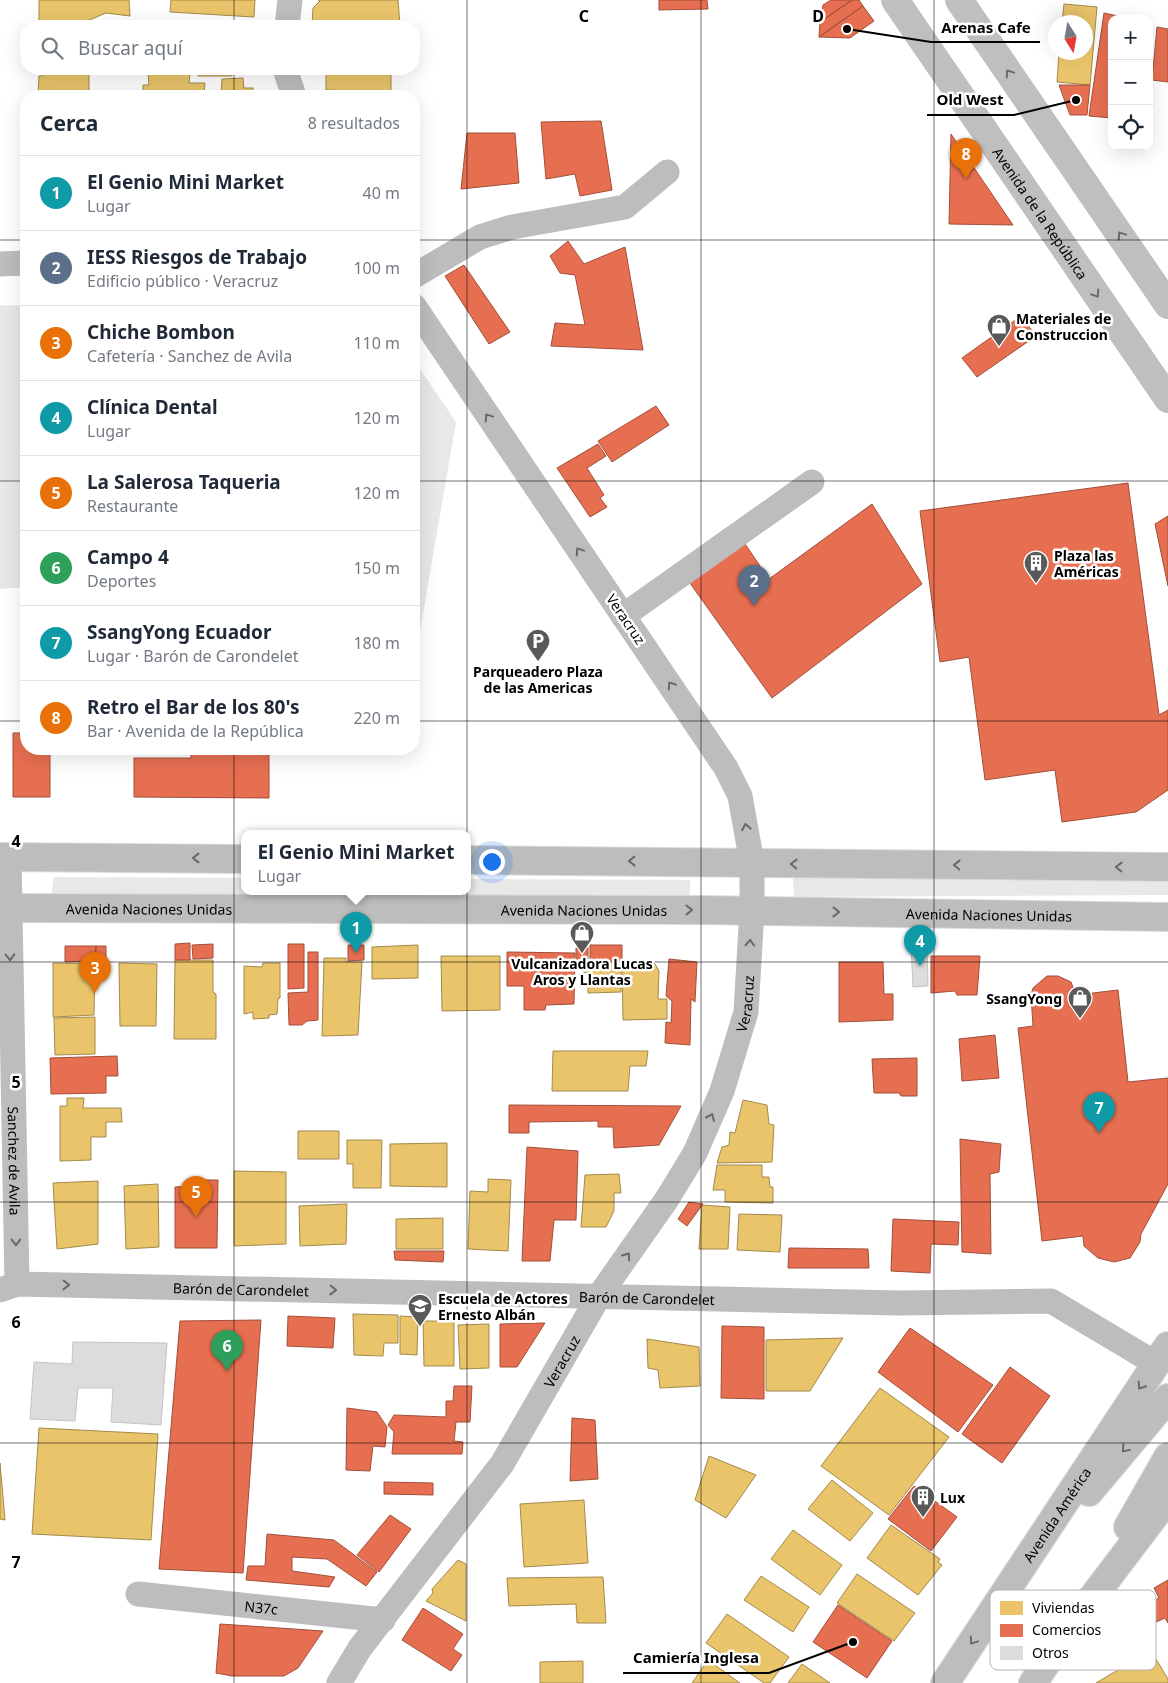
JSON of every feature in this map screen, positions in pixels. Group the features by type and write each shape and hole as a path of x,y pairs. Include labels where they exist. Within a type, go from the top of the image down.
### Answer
{"main road":[{"name":"Avenida de la República","path":"895,0 1168,399"},
{"path":"960,0 1168,304"},
{"path":"4,857 241,858"},
{"path":"471,860 1168,867"},
{"name":"Avenida Naciones Unidas","path":"5,908 752,910 1168,917"},
{"name":"Avenida América","path":"1007,1590 1162,1354"},
{"path":"1010,1586 1168,1398"},
{"path":"1092,1590 1168,1457"},
{"path":"1098,1590 1168,1498"},
{"name":"Avenida América","path":"944,1683 990,1615"},
{"path":"1033,1683 1042,1670"}],"street":[{"path":"287,20 290,0"},
{"path":"287,75 292,90"},
{"path":"420,272 480,237 512,228 625,207 667,172"},
{"path":"0,264 20,263"},
{"name":"Veracruz","path":"339,1683 360,1648 502,1464 599,1296 667,1200 695,1153 722,1091 746,1012 752,910 752,863 740,796 709,741 420,315"},
{"path":"623,616 812,482"},
{"name":"Sanchez de Avila","path":"4,857 8,1287"},
{"name":"Barón de Carondelet","path":"8,1287 599,1296 898,1303 1051,1301 1162,1354"},
{"name":"N37c","path":"138,1594 383,1620"}],"shaded area":[{"path":"0,305 20,306 20,587 0,589"},
{"path":"420,369 456,422 420,631"},
{"path":"54,877 241,878 241,895 471,895 471,879 690,880 690,899 51,897"},
{"path":"793,878 1168,880 1168,895 794,897"}],"building: Viviendas":[{"path":"39,0 129,0 130,16 106,13 89,20 39,20"},
{"path":"171,0 255,0 254,17 170,12"},
{"path":"318,0 398,0 400,20 312,20 313,8 320,1"},
{"path":"1064,4 1097,7 1093,52 1093,15 1063,15"},
{"path":"1058,60 1092,60 1090,85 1057,82"},
{"path":"89,75 89,90 38,90 39,76"},
{"path":"148,75 190,75 189,83 205,83 204,90 143,90 143,85 149,85"},
{"path":"198,75 232,75 232,76"},
{"path":"326,75 391,75 391,90 326,90"},
{"path":"243,78 244,88 253,88 253,90 221,90 222,79"},
{"path":"418,945 418,978 372,979 372,947"},
{"path":"441,956 500,956 500,1010 442,1011"},
{"path":"324,958 346,958 346,962 362,962 358,1035 322,1036"},
{"path":"175,960 213,960 213,992 216,994 216,1039 174,1039"},
{"path":"621,962 621,992 588,993 588,972 584,973 584,963"},
{"path":"650,962 655,964 659,971 658,999 667,999 667,1019 623,1020 622,963"},
{"path":"53,963 95,964 94,1015 53,1017"},
{"path":"119,963 157,964 156,1026 120,1026"},
{"path":"263,963 280,963 280,998 278,999 277,1014 269,1015 269,1018 253,1019 253,1012 244,1014 244,966 262,967"},
{"path":"95,1017 95,1054 55,1055 54,1018"},
{"path":"553,1051 648,1051 646,1066 630,1066 628,1091 552,1091"},
{"path":"67,1098 84,1098 83,1108 121,1108 122,1122 106,1122 106,1137 91,1137 91,1160 60,1161 60,1106 67,1106"},
{"path":"743,1100 767,1105 769,1124 774,1125 772,1162 717,1163 722,1147 729,1145 730,1132 735,1133"},
{"path":"298,1131 339,1131 339,1159 298,1159"},
{"path":"347,1140 382,1140 381,1188 353,1188 353,1164 347,1164"},
{"path":"447,1143 447,1187 390,1186 390,1144"},
{"path":"717,1165 762,1165 762,1177 769,1177 770,1187 773,1187 773,1203 725,1202 725,1190 713,1190"},
{"path":"234,1171 286,1172 286,1244 234,1246"},
{"path":"619,1174 621,1193 614,1193 614,1211 606,1227 581,1227 585,1175"},
{"path":"488,1179 511,1180 508,1251 468,1249 470,1191 488,1192"},
{"path":"98,1181 98,1244 57,1249 53,1183"},
{"path":"158,1184 159,1247 126,1249 124,1186"},
{"path":"347,1204 346,1244 300,1246 299,1206"},
{"path":"702,1205 730,1207 728,1249 699,1249"},
{"path":"739,1214 782,1215 780,1252 737,1250"},
{"path":"443,1218 443,1249 396,1249 396,1219"},
{"path":"353,1314 398,1315 398,1343 384,1343 383,1356 354,1355"},
{"path":"400,1316 418,1317 417,1355 400,1354"},
{"path":"423,1321 454,1321 454,1366 424,1366"},
{"path":"489,1324 489,1368 460,1369 458,1325"},
{"path":"843,1338 810,1391 766,1391 766,1340"},
{"path":"647,1339 699,1347 700,1386 660,1388 658,1370 648,1368"},
{"path":"880,1388 949,1437 889,1515 821,1466"},
{"path":"39,1428 158,1434 151,1540 32,1534"},
{"path":"709,1456 756,1475 726,1518 695,1500"},
{"path":"0,1463 5,1520 0,1519"},
{"path":"832,1480 873,1513 850,1541 808,1509"},
{"path":"584,1500 588,1563 524,1567 520,1504"},
{"path":"891,1525 940,1559 938,1562 942,1565 918,1595 867,1558"},
{"path":"793,1530 842,1565 820,1595 771,1559"},
{"path":"458,1560 466,1564 466,1621 426,1601 433,1593 432,1589"},
{"path":"857,1574 915,1613 894,1641 837,1603"},
{"path":"761,1576 809,1607 793,1632 744,1600"},
{"path":"603,1577 606,1623 577,1623 576,1604 509,1606 507,1578"},
{"path":"727,1614 789,1657 770,1683 764,1683 706,1643"},
{"path":"1156,1659 1168,1679 1168,1683 1096,1683 1118,1670 1156,1670"},
{"path":"708,1660 740,1683 692,1683"},
{"path":"583,1661 583,1683 540,1683 540,1662"},
{"path":"802,1664 830,1683 788,1683"}],"building: Comercios":[{"path":"659,0 707,0 708,9 659,10"},
{"path":"831,0 852,0 820,22 823,5"},
{"path":"852,0 859,0 863,6 819,37 820,22"},
{"path":"863,6 874,21 850,38 819,37"},
{"path":"1104,13 1113,15 1108,15 1108,118 1089,116"},
{"path":"1157,27 1168,29 1168,82 1153,80"},
{"path":"1059,85 1090,85 1087,115 1070,115"},
{"path":"601,121 612,190 580,196 575,174 546,179 541,122"},
{"path":"467,133 515,133 519,183 461,189"},
{"path":"951,134 1013,225 949,224"},
{"path":"568,241 584,264 625,247 643,350 551,346 555,323 585,325 575,275 560,273 550,256"},
{"path":"464,265 510,332 489,344 445,276"},
{"name":"Materiales de Construccion","path":"1021,316 1036,336 977,377 962,358"},
{"path":"656,406 669,425 612,462 598,441"},
{"path":"598,444 606,456 587,468 604,495 600,498 607,507 590,517 557,468"},
{"name":"Plaza las Américas","path":"1128,483 1159,715 1168,710 1168,790 1136,812 1062,822 1055,770 985,780 969,657 940,662 920,511"},
{"path":"872,504 922,584 772,698 687,579 745,544 769,579"},
{"path":"1168,516 1168,586 1155,524"},
{"path":"13,733 20,733 20,755 50,755 50,797 13,797"},
{"path":"191,755 269,755 269,798 134,797 134,758 191,758"},
{"path":"190,943 190,960 175,960 175,944"},
{"path":"213,944 213,958 193,959 192,945"},
{"path":"288,944 304,944 304,988 288,989"},
{"path":"348,945 364,945 364,960 348,961"},
{"path":"590,945 622,945 622,961 590,962"},
{"path":"65,946 96,946 95,961 65,962"},
{"path":"96,946 106,946 106,961 95,961"},
{"name":"Vulcanizadora Lucas Aros y Llantas","path":"588,947 588,961 576,962 576,948"},
{"path":"308,952 318,952 318,1020 307,1021 302,1025 289,1025 288,993 308,992"},
{"path":"507,952 575,953 574,1004 546,1005 545,1010 524,1010 524,986 507,986"},
{"path":"931,956 980,956 977,995 957,995 955,991 931,993"},
{"path":"669,959 697,962 695,1002 691,999 690,1045 665,1043 666,1022 671,1023 672,1001 666,996"},
{"path":"839,962 883,962 884,994 893,994 893,1020 839,1022"},
{"path":"1047,976 1058,976 1071,982 1076,995 1118,990 1128,1082 1168,1078 1168,1184 1141,1234 1140,1242 1130,1258 1114,1262 1098,1258 1084,1246 1083,1236 1042,1241 1018,1028 1033,1026 1031,995 1033,988"},
{"path":"995,1035 999,1078 962,1081 959,1039"},
{"path":"117,1056 118,1076 106,1076 106,1093 51,1094 50,1058"},
{"path":"917,1058 917,1096 901,1096 899,1093 874,1093 872,1059"},
{"path":"509,1105 681,1106 659,1145 614,1148 613,1127 598,1127 598,1121 529,1122 529,1133 509,1133"},
{"path":"960,1139 1001,1144 999,1172 990,1174 991,1254 962,1252"},
{"path":"527,1147 578,1151 576,1220 554,1220 550,1261 522,1261"},
{"path":"204,1180 218,1180 217,1248 175,1248 175,1187 204,1185"},
{"path":"689,1202 703,1204 687,1226 678,1219"},
{"path":"893,1219 959,1222 958,1245 931,1244 930,1273 891,1271"},
{"path":"789,1248 868,1249 869,1268 788,1268"},
{"path":"394,1251 444,1251 443,1262 395,1260"},
{"path":"288,1316 335,1318 333,1348 287,1346"},
{"path":"261,1320 243,1573 159,1569 180,1321"},
{"path":"545,1323 517,1367 500,1367 500,1324"},
{"path":"722,1326 764,1327 764,1399 721,1398"},
{"path":"910,1328 993,1385 958,1432 878,1372"},
{"path":"1010,1367 1050,1396 1002,1463 962,1434"},
{"path":"454,1386 472,1386 470,1422 456,1422 454,1441 463,1442 462,1454 392,1454 394,1432 388,1425 394,1415 446,1417 446,1401 453,1401"},
{"path":"347,1408 377,1412 387,1427 385,1447 373,1446 370,1471 346,1470"},
{"path":"572,1418 595,1420 598,1479 570,1481"},
{"path":"384,1482 433,1483 433,1495 384,1494"},
{"name":"Lux","path":"914,1486 957,1517 931,1551 888,1519"},
{"path":"390,1515 411,1529 379,1572 357,1555"},
{"path":"267,1534 334,1540 377,1572 366,1586 327,1559 292,1557 292,1571 335,1577 329,1587 246,1580 248,1566 265,1566"},
{"path":"1168,1580 1168,1623 1165,1618 1156,1622 1156,1600 1159,1598 1154,1588"},
{"path":"838,1605 892,1641 867,1678 813,1642"},
{"path":"423,1608 463,1634 453,1649 462,1655 451,1671 402,1640"},
{"path":"220,1624 323,1631 298,1668 284,1676 232,1676 216,1673"}],"building: Otros":[{"path":"911,945 927,945 928,986 913,987"},
{"path":"73,1342 167,1343 161,1425 111,1422 113,1388 78,1388 75,1421 30,1419 34,1362 72,1364"}],"place":[{"name":"Arenas Cafe","path":"847,29"},
{"name":"Old West","path":"1076,100"},
{"name":"Retro el Bar de los 80's","path":"966,179"},
{"name":"Materiales de Construccion","path":"999,347"},
{"name":"Plaza las Américas","path":"1036,584"},
{"name":"IESS Riesgos de Trabajo","path":"754,606"},
{"name":"Parqueadero Plaza de las Americas","path":"538,662"},
{"name":"El Genio Mini Market","path":"356,953"},
{"name":"Vulcanizadora Lucas Aros y Llantas","path":"582,954"},
{"name":"Clínica Dental","path":"920,966"},
{"name":"Chiche Bombon","path":"95,993"},
{"name":"SsangYong","path":"1080,1019"},
{"name":"SsangYong Ecuador","path":"1099,1133"},
{"name":"La Salerosa Taqueria","path":"196,1217"},
{"name":"Escuela de Actores Ernesto Albán","path":"420,1327"},
{"name":"Campo 4","path":"227,1371"},
{"name":"Lux","path":"923,1518"},
{"name":"Camiería Inglesa","path":"853,1642"}]}
